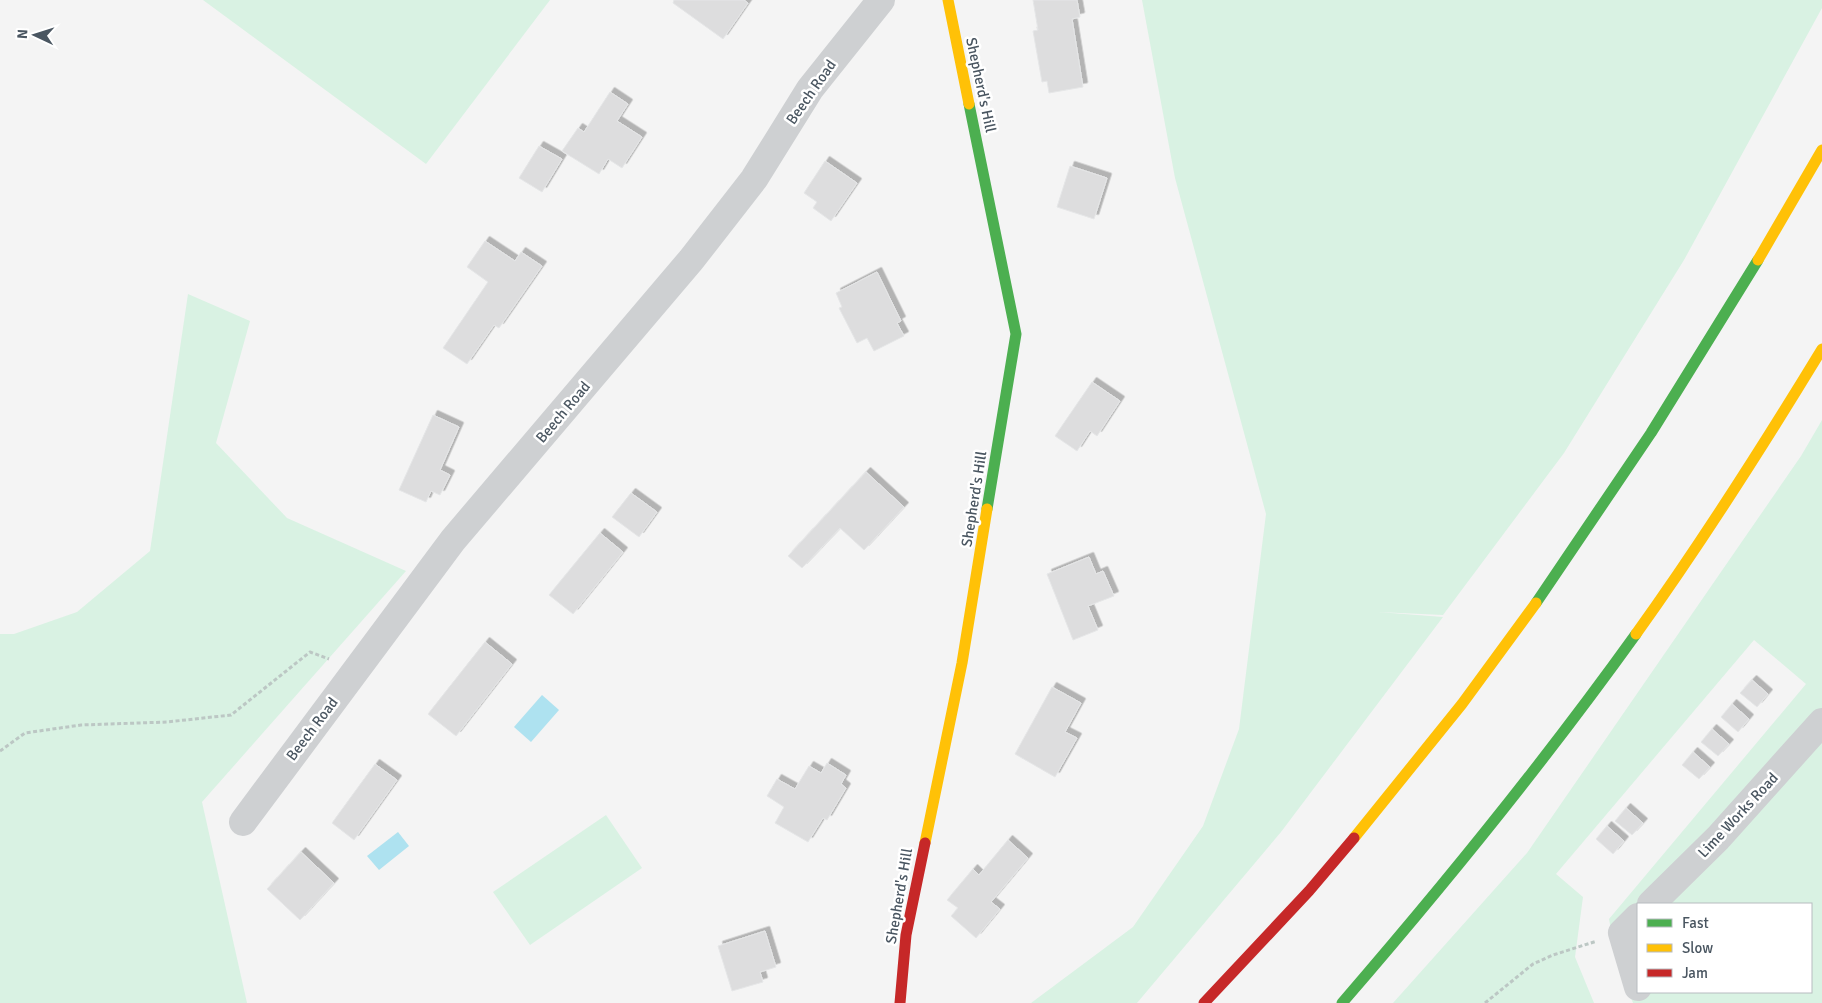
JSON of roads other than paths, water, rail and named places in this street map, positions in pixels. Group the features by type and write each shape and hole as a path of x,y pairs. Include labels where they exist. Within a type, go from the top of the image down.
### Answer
{"main road":[{"name":"Shepherd's Hill","path":"900,1003 906,935 962,663 1016,334 948,0"},
{"path":"1204,1003 1322,876 1470,693 1536,603 1604,507 1666,412 1732,305 1822,150"},
{"path":"1342,1003 1394,944 1470,851 1546,756 1616,661 1685,564 1746,473 1822,349"}],"street":[{"name":"Beech Road","path":"243,822 453,540 691,260 754,179 810,89 881,0"},
{"name":"Lime Works Road","path":"1652,903 1718,838 1822,722"},
{"path":"1630,925 1637,979"}],"water":[{"path":"542,695 559,710 531,742 514,727"},
{"path":"398,832 409,846 379,870 367,856"}]}
